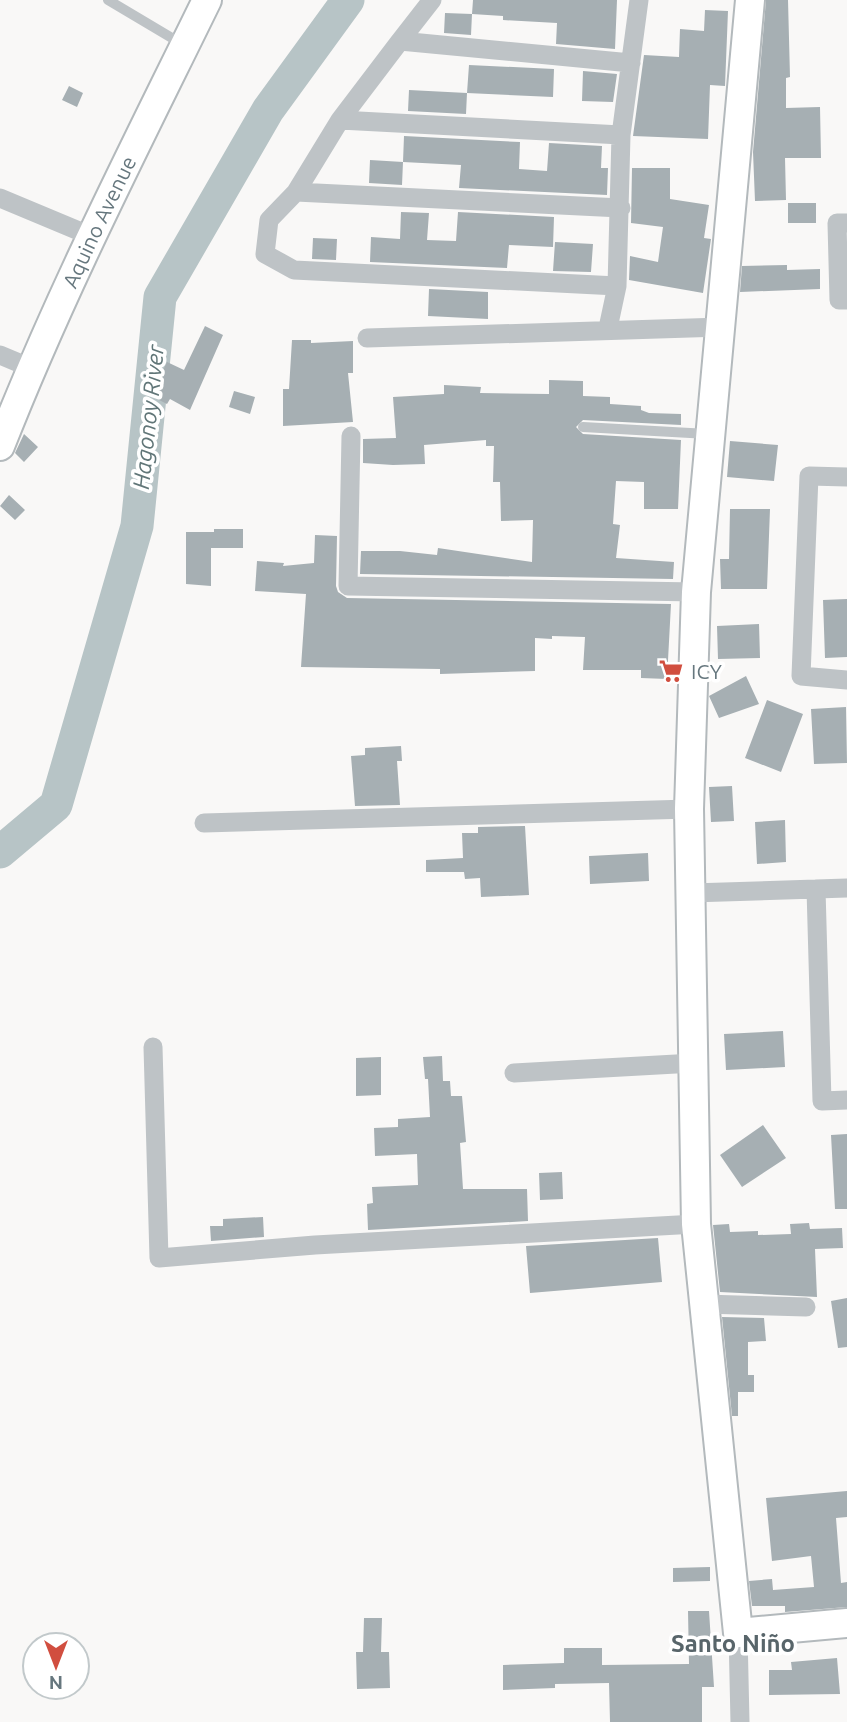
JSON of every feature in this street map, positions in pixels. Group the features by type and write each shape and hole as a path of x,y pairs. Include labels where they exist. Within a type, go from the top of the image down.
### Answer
{"street":[{"name":"Aquino Avenue","path":"0,446 31,368 91,236 208,0"},
{"path":"432,0 340,120 296,192 269,220 265,254 294,270 617,286"},
{"path":"608,328 617,286 621,135 639,0"},
{"path":"740,1722 738,1633 696,1224 690,809 696,592 750,0"},
{"path":"400,41 631,63"},
{"path":"340,120 621,135"},
{"path":"296,192 621,208"},
{"path":"0,198 91,236"},
{"path":"847,223 837,223 839,300 847,300"},
{"path":"367,338 608,328 722,327"},
{"path":"0,355 31,368"},
{"path":"351,436 348,586 696,592"},
{"path":"847,477 809,476 801,676 847,680"},
{"path":"204,823 690,809"},
{"path":"691,893 847,888"},
{"path":"816,889 822,1101 847,1100"},
{"path":"153,1047 159,1258 315,1245 696,1224"},
{"path":"513,1073 694,1062"},
{"path":"703,1304 806,1307"},
{"path":"738,1633 847,1623"}],"lane":[{"path":"108,0 185,46"},
{"path":"583,427 710,434"}],"building":[{"path":"473,0 617,0 615,49 556,44 557,23 503,20 503,16 472,14"},
{"path":"766,0 788,0 790,77 786,78 786,108 820,107 821,158 785,158 786,200 755,201 753,152"},
{"path":"705,10 728,11 725,86 710,85 708,139 633,136 644,55 679,57 680,29 704,31"},
{"path":"445,13 472,14 471,35 444,33"},
{"path":"469,65 554,69 553,97 467,93"},
{"path":"583,71 617,74 613,102 582,101"},
{"path":"69,86 83,93 77,107 62,100"},
{"path":"409,90 467,93 466,114 408,111"},
{"path":"404,136 520,142 519,169 547,171 549,143 602,146 601,168 608,168 607,195 459,188 461,165 403,162"},
{"path":"370,160 403,162 402,185 369,183"},
{"path":"632,168 670,168 670,199 709,205 704,238 711,239 703,293 629,280 630,256 658,262 663,227 631,223"},
{"path":"788,203 816,203 816,223 788,223"},
{"path":"401,212 429,213 427,240 456,241 458,212 554,217 553,247 509,245 507,268 370,262 371,237 400,239"},
{"path":"313,238 337,239 336,260 312,259"},
{"path":"555,242 593,244 591,272 553,271"},
{"path":"787,265 787,270 820,269 820,289 740,292 742,266"},
{"path":"429,289 488,292 488,319 428,316"},
{"path":"205,326 223,335 190,410 170,399 167,404 151,396 167,362 184,370"},
{"path":"292,340 311,340 311,343 353,341 353,373 348,373 353,422 283,426 283,389 289,389"},
{"path":"549,380 583,381 583,396 610,397 610,404 641,406 641,410 649,413 681,414 681,425 583,420 576,427 583,434 681,440 678,509 644,509 644,482 616,481 613,524 620,525 616,558 674,562 673,579 360,574 361,551 437,555 438,548 532,562 533,520 501,521 500,482 493,482 494,446 486,446 486,440 424,445 425,464 393,465 363,463 363,439 396,438 393,397 444,394 444,385 481,387 480,393 549,394"},
{"path":"234,391 255,397 250,414 229,407"},
{"path":"24,434 38,447 24,462 15,453"},
{"path":"730,441 778,445 774,481 727,477"},
{"path":"9,495 25,510 15,520 0,506"},
{"path":"730,509 770,509 767,589 721,589 720,559 729,559"},
{"path":"214,529 243,529 243,548 211,548 211,586 186,584 186,532 214,532"},
{"path":"315,535 337,536 336,586 338,592 347,598 671,604 667,679 641,678 641,670 583,670 585,637 535,638 535,671 440,674 440,669 301,667 306,594 255,591 257,561 284,563 283,566 314,563"},
{"path":"847,599 847,657 825,658 823,600"},
{"path":"759,624 760,658 718,659 717,626"},
{"path":"746,676 759,704 719,718 709,696"},
{"path":"767,700 803,714 781,772 745,758"},
{"path":"846,707 847,763 814,764 811,709"},
{"path":"401,746 402,761 397,761 400,805 355,806 351,756 365,755 365,748"},
{"path":"732,786 734,821 711,822 709,787"},
{"path":"785,820 786,862 757,864 755,822"},
{"path":"525,826 529,895 481,897 480,878 465,879 464,872 426,872 426,860 463,858 462,833 478,833 478,827"},
{"path":"648,853 649,881 590,884 589,856"},
{"path":"783,1031 785,1067 726,1070 724,1034"},
{"path":"442,1056 443,1081 450,1081 451,1096 462,1096 466,1142 460,1143 463,1189 527,1189 528,1221 368,1230 367,1204 373,1203 372,1187 418,1185 417,1154 375,1156 374,1128 398,1127 398,1119 430,1117 428,1079 425,1079 423,1057"},
{"path":"381,1057 381,1095 356,1096 356,1058"},
{"path":"763,1125 786,1158 742,1187 720,1155"},
{"path":"847,1134 847,1209 835,1209 831,1135"},
{"path":"562,1172 563,1199 540,1200 539,1173"},
{"path":"263,1217 264,1237 211,1241 210,1226 223,1226 223,1219"},
{"path":"809,1223 810,1229 842,1228 843,1248 815,1249 817,1297 720,1292 713,1225 729,1224 730,1232 758,1231 758,1235 791,1234 790,1224"},
{"path":"658,1238 662,1282 530,1293 526,1246"},
{"path":"847,1298 847,1347 838,1348 831,1301"},
{"path":"722,1317 764,1318 766,1341 748,1342 748,1375 754,1375 754,1392 738,1392 738,1416 732,1416"},
{"path":"847,1491 847,1517 836,1518 841,1583 847,1582 847,1607 785,1612 785,1606 752,1606 749,1581 772,1579 773,1590 814,1587 811,1556 772,1561 766,1498"},
{"path":"710,1567 710,1581 673,1582 673,1568"},
{"path":"688,1611 709,1611 714,1687 702,1687 702,1722 610,1722 609,1683 555,1684 555,1688 503,1690 503,1665 564,1663 564,1648 602,1648 602,1665 689,1664"},
{"path":"364,1618 382,1618 381,1652 389,1652 390,1688 357,1689 356,1652 363,1652"},
{"path":"837,1658 840,1694 769,1695 769,1670 792,1670 791,1662"}],"waterway":[{"name":"Hagonoy River","path":"0,852 56,805 137,526 160,297 268,110 348,0"}],"place":[{"name":"ICY","path":"671,671"}],"district":[{"name":"Santo Niño","path":"733,1643"}]}
